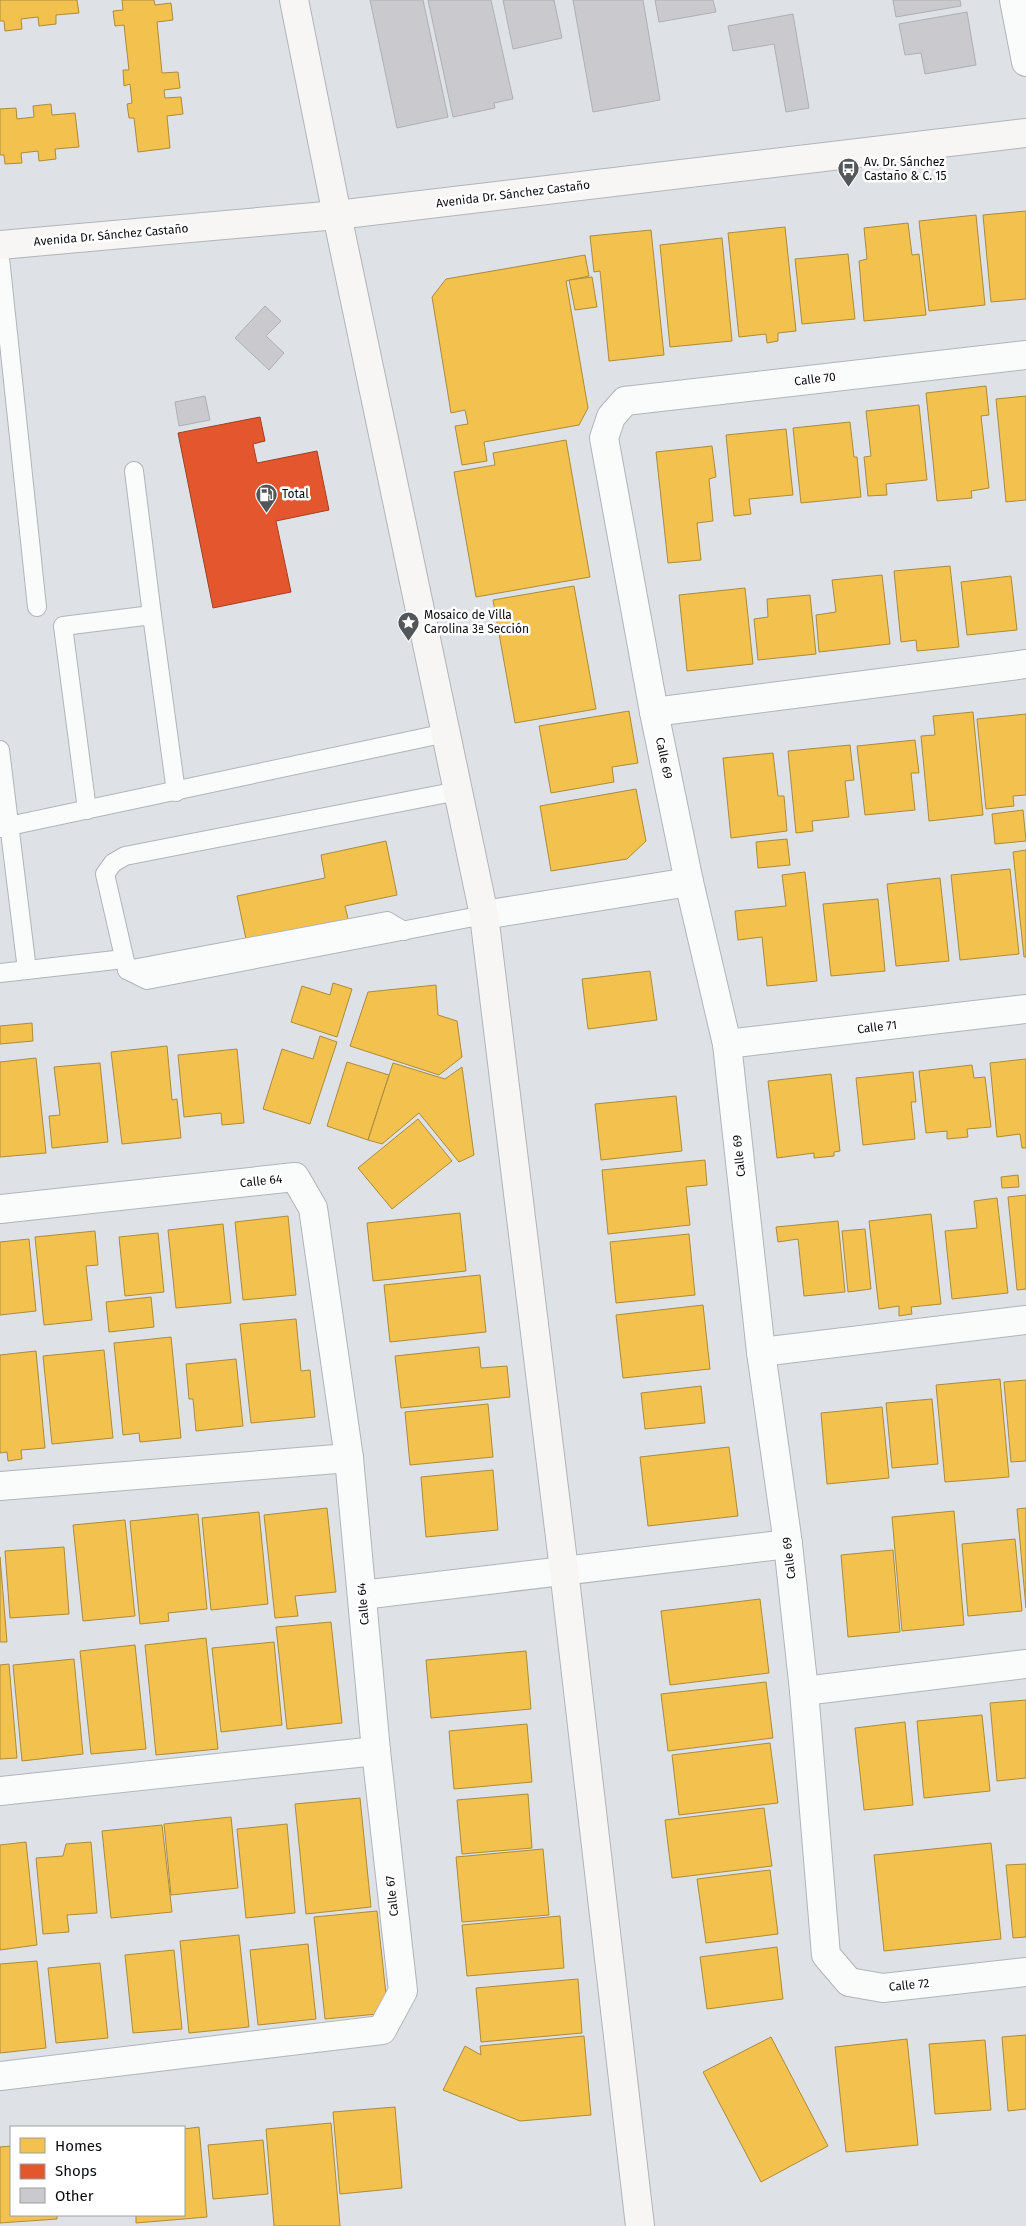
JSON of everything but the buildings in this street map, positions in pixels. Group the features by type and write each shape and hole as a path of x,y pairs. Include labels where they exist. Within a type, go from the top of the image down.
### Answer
{"street":[{"path":"294,0 337,215 484,915 564,1570 640,2226"},
{"path":"1014,0 1026,62"},
{"name":"Avenida Dr. Sánchez Castaño","path":"0,245 337,215 1026,134"},
{"name":"Calle 70","path":"611,417 625,402 1026,355"},
{"name":"Calle 69","path":"611,417 604,438 654,712 689,882 727,1044 760,1352 788,1544 804,1691 820,1904"},
{"path":"654,712 1026,664"},
{"path":"484,915 689,882"},
{"name":"Calle 71","path":"727,1044 1026,1010"},
{"name":"Calle 64","path":"0,1209 295,1177 313,1208 349,1458 376,1750"},
{"path":"760,1352 1026,1320"},
{"path":"0,1486 349,1458"},
{"path":"362,1595 788,1544"},
{"path":"804,1691 1026,1664"},
{"path":"0,1792 376,1750"},
{"name":"Calle 67","path":"0,2076 382,2030 403,1991 376,1750"},
{"name":"Calle 72","path":"820,1904 826,1955 850,1982 883,1988 1026,1972"}],"lane":[{"path":"0,258 5,358 37,607"},
{"path":"134,471 176,792"},
{"path":"87,810 63,626 152,615"},
{"path":"5,827 446,733"},
{"path":"0,750 5,827 27,970"},
{"path":"126,965 105,874 113,863 126,856 458,790"},
{"path":"0,973 126,965 147,980 484,915"}],"place":[{"name":"Av. Dr. Sánchez Castaño & C. 15","path":"848,188"},
{"name":"Total","path":"266,513"},
{"name":"Mosaico de Villa Carolina 3ª Sección","path":"408,641"}]}
